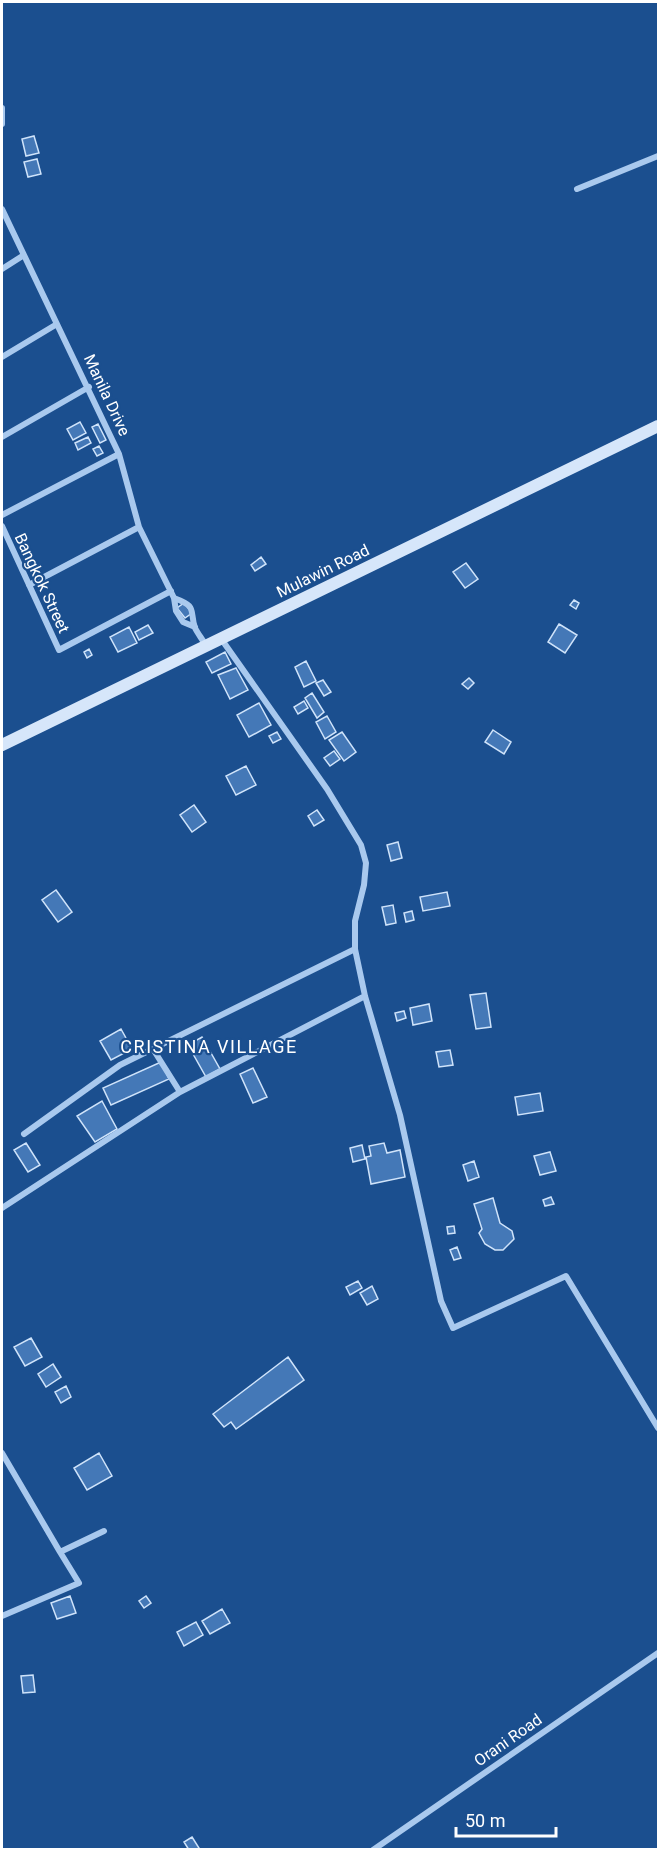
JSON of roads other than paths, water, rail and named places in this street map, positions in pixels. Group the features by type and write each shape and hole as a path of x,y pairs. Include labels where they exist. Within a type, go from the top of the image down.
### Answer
{"main road":[{"name":"Mulawin Road","path":"2,745 658,426"}],"street":[{"path":"2,108 2,124"},
{"path":"577,189 658,156"},
{"name":"Manila Drive","path":"2,209 89,387 119,454 139,527 172,594 176,611 183,622 195,627"},
{"path":"2,269 24,255"},
{"path":"2,357 57,324"},
{"path":"2,437 89,387"},
{"path":"2,515 119,454"},
{"name":"Bangkok Street","path":"2,526 59,650 172,594"},
{"path":"29,585 139,527"},
{"name":"Manila Drive","path":"172,594 187,603 195,615 195,627 207,647"},
{"path":"222,640 327,789 361,845 366,864 364,885 355,921 355,949 365,996 400,1115 441,1301 453,1328 566,1276 658,1428"},
{"path":"24,1134 120,1065 355,949"},
{"path":"2,1208 180,1092 365,996"},
{"path":"153,1048 180,1092"},
{"path":"2,1454 79,1583 2,1616"},
{"path":"60,1552 104,1531"},
{"name":"Orani Road","path":"373,1850 658,1653"}],"district":[{"name":"CRISTINA VILLAGE","path":"209,1046"}]}
